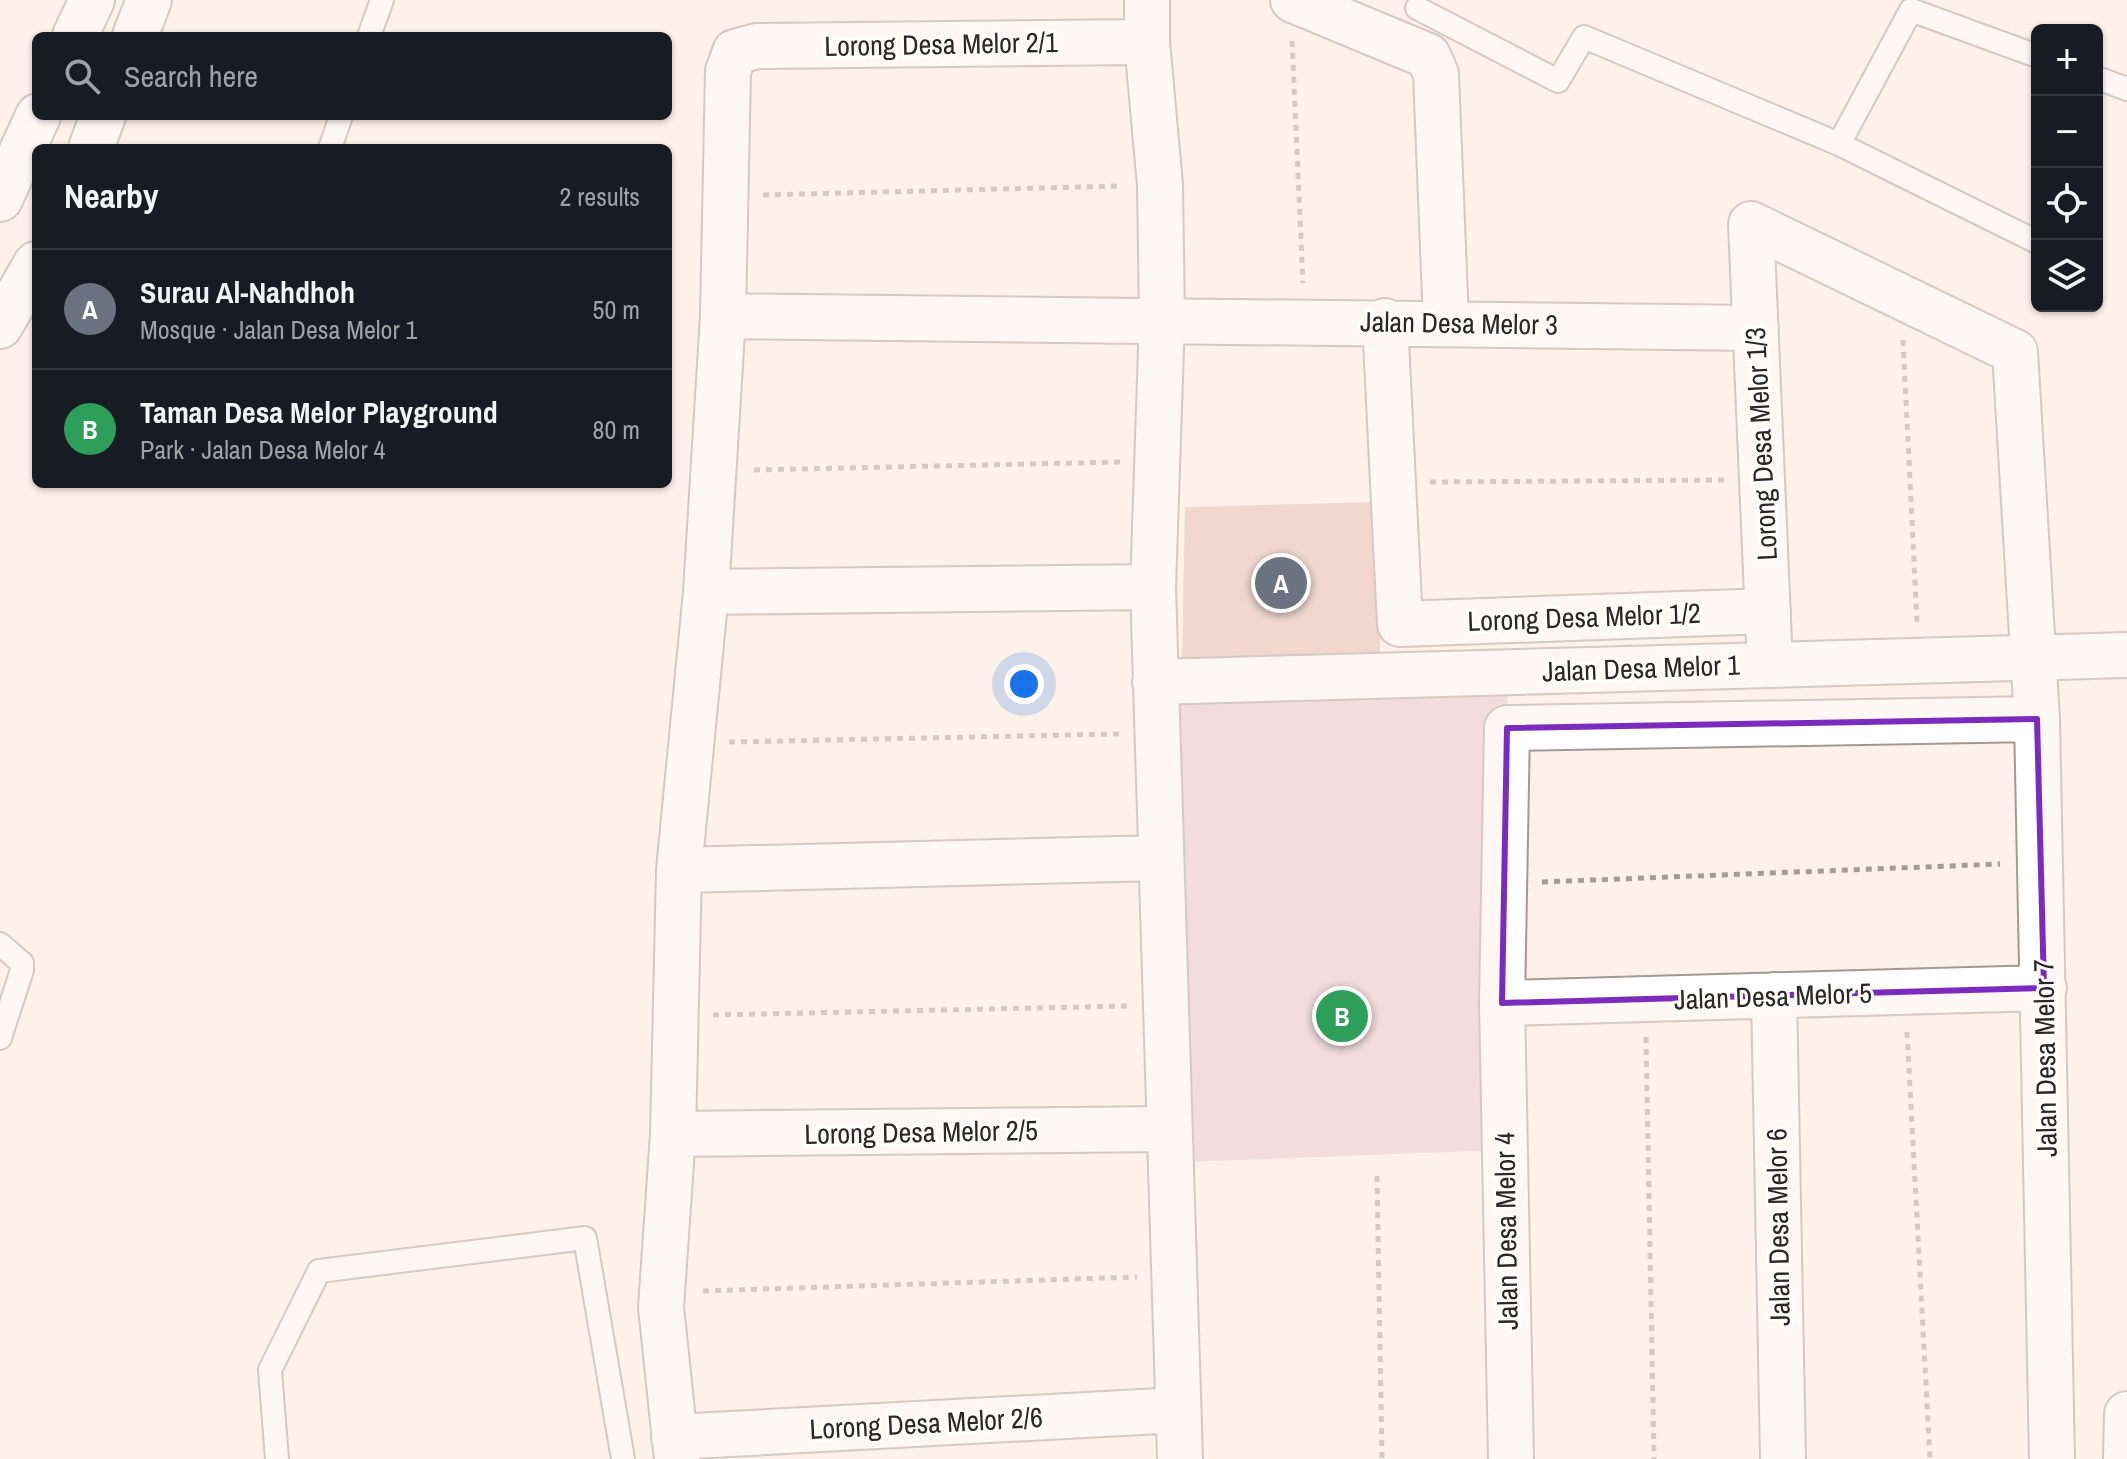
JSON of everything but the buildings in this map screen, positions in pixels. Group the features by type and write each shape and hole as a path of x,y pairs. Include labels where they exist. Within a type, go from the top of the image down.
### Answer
{"street":[{"path":"77,32 92,0"},
{"path":"137,32 149,0"},
{"path":"1292,15 1428,56 1436,74 1446,322"},
{"path":"1147,21 1160,185 1162,319 1153,587 1180,1459"},
{"name":"Lorong Desa Melor 2/1","path":"726,196 728,71 735,52 757,46 1147,21"},
{"path":"0,199 36,120"},
{"path":"92,144 102,120"},
{"path":"676,1448 662,1292 673,1134 679,870 706,592 723,316 726,196"},
{"name":"Lorong Desa Melor 1/3","path":"1770,665 1751,224 1901,295"},
{"path":"0,325 32,276"},
{"name":"Jalan Desa Melor 7","path":"1901,295 2015,352 2037,719 2052,1459"},
{"name":"Jalan Desa Melor 3","path":"723,316 1305,320 1756,328"},
{"path":"1385,321 1393,482"},
{"name":"Lorong Desa Melor 1/2","path":"1393,482 1400,624 1768,611"},
{"path":"706,592 1153,587"},
{"name":"Jalan Desa Melor 1","path":"1155,682 2127,655"},
{"name":"Jalan Desa Melor 4","path":"1511,1459 1502,1003 1507,728 2037,719"},
{"path":"679,870 1160,858"},
{"name":"Jalan Desa Melor 5","path":"1502,1003 2044,988"},
{"name":"Jalan Desa Melor 6","path":"1774,995 1783,1459"},
{"name":"Lorong Desa Melor 2/5","path":"673,1134 1169,1129"},
{"name":"Lorong Desa Melor 2/6","path":"676,1448 1178,1410"},
{"path":"2126,1459 2127,1414"}],"lane":[{"path":"370,32 382,0"},
{"path":"1839,144 1911,5 2031,54"},
{"path":"1417,8 1558,81 1584,37 1839,144 2033,240"},
{"path":"2103,80 2127,89"},
{"path":"331,144 340,120"},
{"path":"0,944 22,963 22,970 0,1038"},
{"path":"277,1459 270,1370 319,1271 585,1238 623,1459"}],"path":[{"path":"1292,15 1305,320"},
{"path":"726,196 1160,185"},
{"path":"1901,295 1919,660"},
{"path":"713,471 1158,461"},
{"path":"1393,482 1762,480"},
{"path":"691,743 1156,733"},
{"path":"1505,883 2041,862"},
{"path":"1905,992 1930,1459"},
{"path":"1645,1000 1654,1459"},
{"path":"676,1016 1165,1005"},
{"path":"1377,1176 1382,1459"},
{"path":"662,1292 1174,1275"}],"highlighted area":[{"path":"2037,719 2044,988 1502,1003 1507,728"}],"shaded area":[{"path":"1508,678 1502,1150 1187,1162 1165,690"}],"place":[{"name":"Surau Al-Nahdhoh","path":"1281,583"},
{"name":"Taman Desa Melor Playground","path":"1342,1016"}]}
